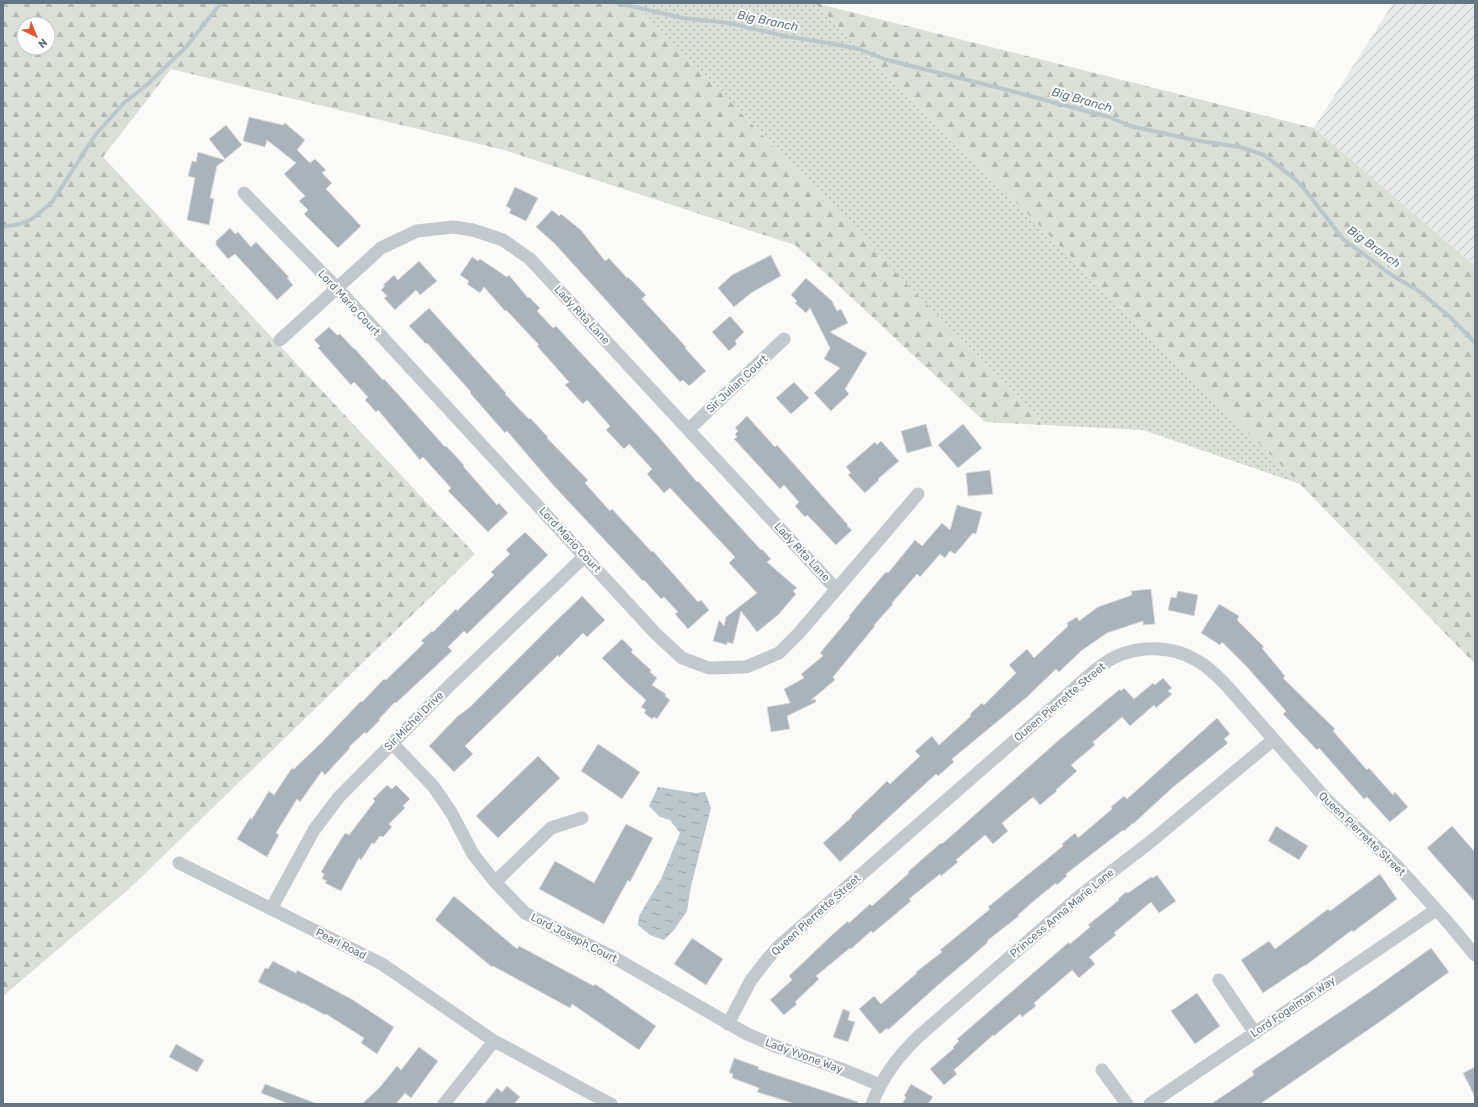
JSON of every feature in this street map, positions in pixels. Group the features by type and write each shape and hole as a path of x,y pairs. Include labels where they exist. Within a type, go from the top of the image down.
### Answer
{"street":[{"name":"Lord Mario Court","path":"244,193 337,288 656,634 682,658 709,668 746,667 779,653 799,633 918,494"},
{"name":"Lady Rita Lane","path":"280,340 381,248 417,231 453,227 473,230 503,240 530,259 836,589"},
{"name":"Sir Julian Court","path":"689,429 784,339"},
{"name":"Sir Michel Drive","path":"271,909 314,830 338,797 450,684 584,556"},
{"name":"Queen Pierrette Street","path":"728,1024 751,980 778,947 1092,673 1116,657 1130,652 1153,649 1174,651 1196,659 1218,677 1327,800 1398,867 1475,955"},
{"name":"Princess Anna Marie Lane","path":"872,1104 880,1085 897,1059 919,1036 1081,895 1149,843 1273,740"},
{"name":"Lord Joseph Court","path":"392,743 433,786 451,812 473,854 495,882 525,913 613,957 728,1024"},
{"path":"495,882 551,828 582,818"},
{"name":"Pearl Road","path":"179,862 382,964 494,1041 611,1104"},
{"name":"Lord Fogelman Way","path":"1150,1104 1436,910"},
{"path":"1219,980 1255,1033"},
{"name":"Lady Yvone Way","path":"728,1024 775,1046 844,1070 880,1085"},
{"path":"444,1104 494,1041"},
{"path":"1102,1070 1126,1104"}],"shaded area":[{"path":"1393,3 1475,3 1475,266 1314,128"}],"green space":[{"path":"3,3 634,3 1044,425 985,422 795,245 504,150 171,69 103,157 475,554 129,889 3,996"},
{"path":"634,3 815,3 1300,484 1143,430 1044,425"},
{"path":"815,3 1314,128 1475,266 1475,664 1300,484"}],"water":[{"path":"658,787 696,793 705,792 711,808 691,886 687,911 674,930 664,940 650,935 638,925 639,916 661,879 680,833 670,820 660,817 649,806"}],"building":[{"path":"249,117 283,125 285,123 305,140 297,150 310,163 315,159 326,170 322,173 332,183 326,189 361,226 338,248 304,214 308,210 299,201 305,196 284,174 296,163 267,140 265,147 243,141"},
{"path":"226,125 242,145 225,159 209,139"},
{"path":"198,152 225,160 217,166 210,198 214,199 209,225 187,220 195,178 188,176 192,161 196,162"},
{"path":"515,187 538,198 526,221 509,213 511,209 506,206"},
{"path":"552,210 559,216 561,214 581,230 605,261 609,258 627,278 628,277 646,295 642,299 706,371 689,386 683,380 680,382 555,244 536,227"},
{"path":"230,228 235,234 238,232 251,247 256,242 289,277 287,278 293,285 277,300 235,254 228,259 216,245 216,241"},
{"path":"771,255 781,276 751,293 734,307 718,288 732,275"},
{"path":"472,257 478,261 480,259 507,277 509,275 528,298 529,297 540,308 537,311 553,328 556,326 658,436 697,482 698,481 771,559 767,562 797,588 793,591 796,594 778,615 757,632 741,611 733,644 727,642 727,645 713,641 719,620 724,626 726,617 757,593 729,563 735,557 670,488 664,493 647,474 652,469 629,444 624,449 606,430 610,426 587,400 583,404 565,385 569,382 537,346 539,345 506,310 505,311 484,287 480,293 467,284 469,281 460,275"},
{"path":"419,261 437,281 420,295 416,290 395,310 384,298 387,296 381,290 385,286 383,285 394,275 398,280"},
{"path":"806,278 832,301 837,311 841,309 848,323 830,332 867,353 845,389 849,394 831,411 814,393 840,368 824,359 830,348 810,308 806,313 795,303 797,301 791,295"},
{"path":"429,308 506,393 505,394 529,419 530,418 548,437 547,438 588,480 585,483 610,511 612,509 652,552 653,551 698,602 701,600 709,610 688,629 675,614 678,612 664,597 661,599 644,580 643,581 554,486 507,431 505,433 427,343 426,344 409,326"},
{"path":"730,316 744,332 735,341 737,344 729,351 712,332"},
{"path":"329,327 337,335 340,334 383,380 384,379 445,447 446,446 464,465 463,466 497,505 499,503 508,513 488,532 448,491 451,488 423,457 420,460 378,410 376,412 365,400 368,397 354,382 351,385 318,348 320,346 314,340"},
{"path":"794,382 809,398 791,414 776,398"},
{"path":"747,416 775,447 777,445 852,530 836,545 807,515 805,517 795,506 799,502 784,485 780,489 734,439 737,437 735,434 738,431 735,428"},
{"path":"926,424 932,446 907,453 901,431"},
{"path":"963,424 982,448 958,468 938,445"},
{"path":"881,441 899,461 878,479 879,480 865,493 848,475 851,473 846,467 875,442 877,445"},
{"path":"990,470 993,494 968,496 966,473"},
{"path":"957,505 982,512 976,534 973,533 955,554 950,551 945,558 940,554 920,577 917,574 833,677 835,680 811,700 815,699 816,702 787,716 790,729 771,732 767,707 790,703 784,689 804,678 801,674 823,656 820,653 850,617 849,616 886,572 888,573 915,540 922,546 942,523 950,530"},
{"path":"525,532 548,555 467,634 464,631 448,647 452,651 396,703 395,702 366,734 365,732 349,747 350,748 325,775 322,771 300,802 297,799 276,833 279,835 267,857 237,839 250,818 252,819 269,791 274,795 292,768 294,769 361,701 362,702 384,679 386,680 424,643 421,641 432,631 433,632 456,609 457,611 494,575 491,572 510,554 506,550"},
{"path":"1151,589 1155,624 1143,625 1143,621 1107,633 1081,651 1059,672 1056,669 1027,697 952,759 954,762 938,776 936,774 840,862 823,843 852,817 851,816 887,781 890,784 920,756 915,751 932,736 939,745 971,716 970,714 982,703 984,705 1016,673 1009,665 1027,649 1034,658 1068,626 1067,623 1077,617 1079,621 1098,607 1132,595 1131,591"},
{"path":"1178,591 1198,595 1194,616 1168,610 1171,597 1176,598"},
{"path":"582,596 605,620 587,637 583,633 559,657 558,655 465,746 473,754 454,772 429,746"},
{"path":"1219,604 1239,616 1237,620 1264,647 1262,648 1285,676 1283,678 1335,729 1333,731 1367,770 1369,768 1393,795 1395,792 1408,807 1390,822 1367,797 1364,799 1319,748 1317,750 1283,714 1286,711 1246,666 1222,642 1220,645 1201,633"},
{"path":"622,639 633,650 631,652 651,670 650,672 657,678 652,685 666,694 665,696 670,700 657,719 654,717 652,719 644,713 646,710 641,707 646,700 602,658"},
{"path":"1163,678 1172,688 1168,691 1172,694 1156,708 1154,705 1130,726 1122,717 1093,742 1095,745 1071,765 1077,771 1056,790 1057,791 1040,805 1033,797 1002,823 1008,831 993,844 985,835 956,860 958,862 941,876 940,874 909,899 911,901 873,933 871,931 851,949 850,948 816,976 819,979 795,1002 797,1004 784,1015 770,1000 792,980 789,976 832,935 848,921 849,923 870,904 872,906 919,862 941,843 942,844 1060,739 1120,689 1121,691 1124,688 1134,699 1153,683 1155,685"},
{"path":"1217,718 1230,734 1224,739 1228,743 1172,788 1133,824 1066,874 1067,876 1057,885 1056,883 1035,900 1018,915 1019,916 988,940 987,943 888,1030 887,1028 880,1034 859,1009 874,996 881,1004 917,973 916,972 942,952 940,950 990,909 988,907 1063,846 1062,844 1075,833 1078,838 1112,809 1111,807 1124,796 1127,799"},
{"path":"598,744 640,772 622,799 581,771"},
{"path":"538,756 560,778 498,838 476,816"},
{"path":"387,785 392,789 396,785 410,799 403,806 405,808 389,824 392,827 383,837 380,836 374,844 372,843 361,860 359,858 341,891 325,883 327,881 322,879 324,874 321,872 345,833 349,835 375,801 373,799"},
{"path":"626,824 653,838 630,882 628,880 604,924 539,889 555,861 594,883"},
{"path":"1276,826 1308,846 1299,860 1268,841"},
{"path":"1452,826 1475,852 1475,902 1427,848"},
{"path":"1380,874 1397,899 1353,932 1352,930 1305,966 1263,993 1241,960 1269,941 1275,949 1328,909 1330,911"},
{"path":"1157,875 1176,901 1159,913 1151,902 1114,933 1116,935 1089,957 1095,964 1079,978 1072,970 1034,1003 1036,1006 1022,1017 1020,1014 994,1036 993,1035 954,1070 957,1074 944,1085 930,1069 954,1048 953,1047 959,1041 957,1039 1069,942 1070,944 1090,927 1088,925 1119,900 1118,899 1126,892 1128,893 1151,877 1153,878"},
{"path":"454,896 517,949 519,946 594,986 595,984 656,1026 639,1050 572,1004 570,1008 493,966 492,967 435,920"},
{"path":"692,938 723,959 706,985 674,964"},
{"path":"1431,948 1449,972 1381,1021 1260,1104 1211,1104 1254,1075 1252,1071 1371,991"},
{"path":"273,961 296,973 297,970 353,1000 394,1027 377,1054 361,1043 364,1038 326,1014 325,1015 258,982 265,968 268,969"},
{"path":"1197,993 1220,1026 1195,1044 1171,1011"},
{"path":"843,1009 850,1012 848,1020 855,1022 848,1042 833,1037"},
{"path":"176,1044 204,1060 197,1072 169,1057"},
{"path":"419,1047 438,1061 411,1098 405,1093 396,1104 362,1104 380,1087 397,1066 401,1070"},
{"path":"734,1058 759,1067 758,1069 858,1102 858,1104 795,1104 757,1092 759,1088 732,1078 733,1074 729,1073"},
{"path":"1475,1067 1475,1097 1463,1073"},
{"path":"265,1084 315,1104 289,1104 261,1093"},
{"path":"911,1084 933,1097 928,1104 902,1104 906,1097 904,1096"},
{"path":"507,1086 520,1097 514,1104 484,1104 497,1088 502,1092"}],"waterway":[{"path":"3,227 20,224 32,219 52,202 96,134 124,103 149,83 186,47 221,3"},
{"name":"Big Branch","path":"617,3 683,18 729,23 784,36 859,49 887,60 1109,117 1130,126 1194,140 1240,147 1264,155 1295,179 1343,239 1393,276 1419,291 1450,317 1475,343"}]}
